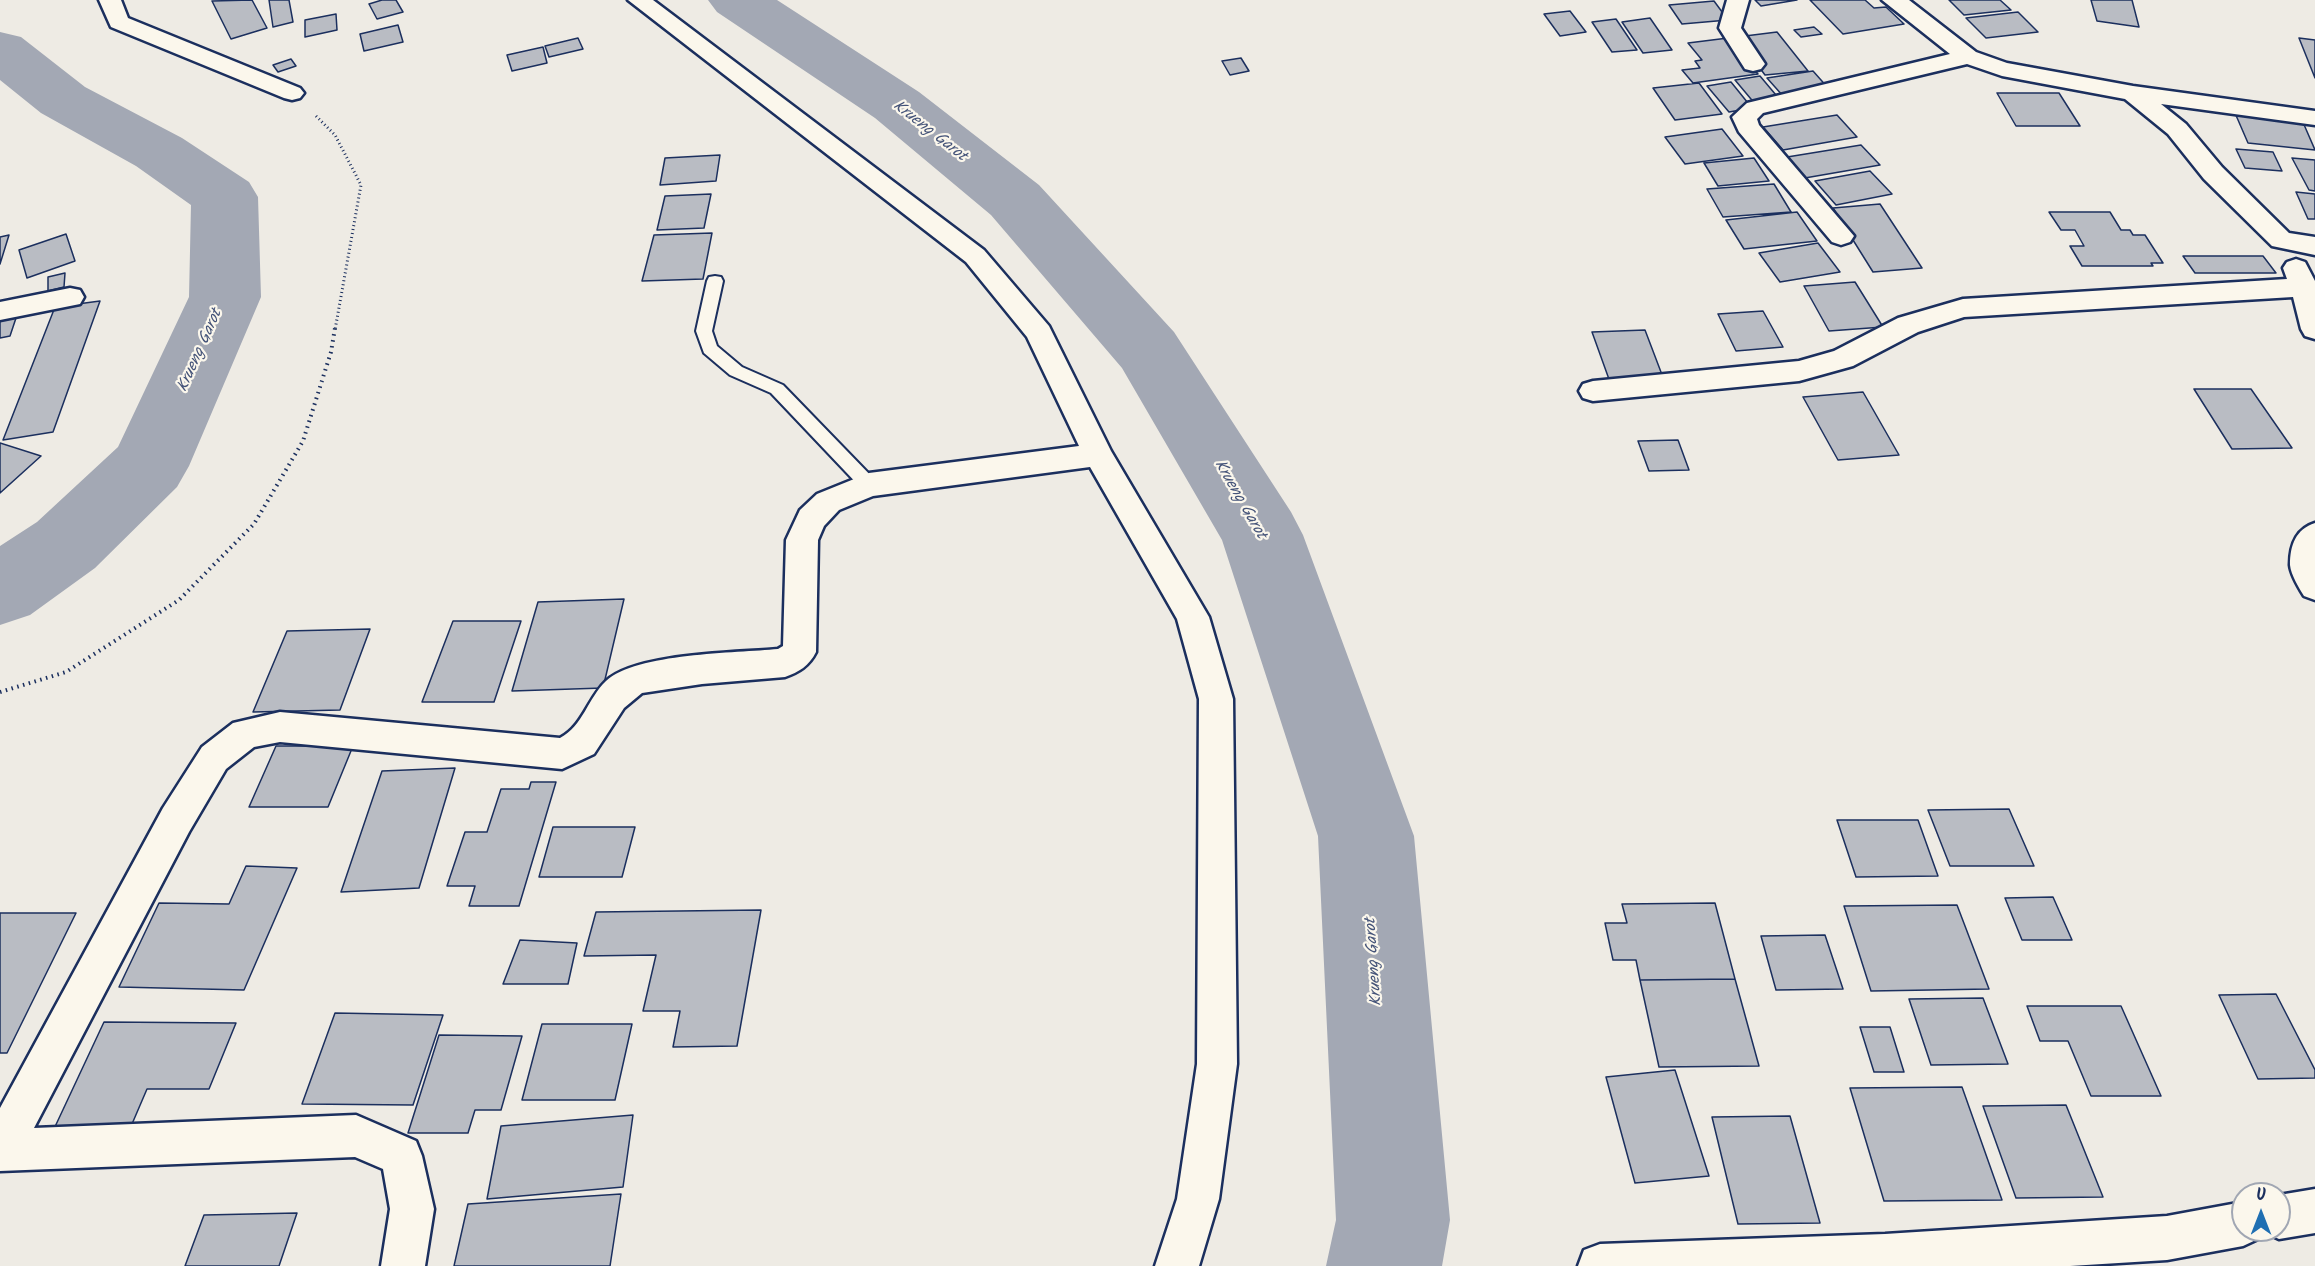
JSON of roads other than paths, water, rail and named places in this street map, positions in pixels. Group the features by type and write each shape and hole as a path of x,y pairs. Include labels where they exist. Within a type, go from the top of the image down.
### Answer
{"street":[{"path":"110,0 119,22 292,93"},
{"path":"639,0 975,256 1039,333 1098,455 1193,617 1216,699 1217,1064 1198,1199 1178,1266"},
{"path":"1738,0 1730,28 1753,63"},
{"path":"1893,0 1907,8 1968,57 2002,69 2133,93 2315,118"},
{"path":"1840,236 1748,127 1744,117 1755,108 1968,57"},
{"path":"2133,93 2177,129 2212,173 2281,240 2292,258 2304,287 2315,329"},
{"path":"2281,240 2315,246"},
{"path":"1593,391 1799,371 1843,359 1908,325 1963,308 2304,287"},
{"path":"0,311 70,297"},
{"path":"403,1266 412,1209 401,1156 356,1136 0,1150 176,820 214,758 245,734 280,727 562,754 580,745 595,726 611,698 627,684 652,677 785,663 800,652 802,540 811,519 828,502 870,485 1098,455"},
{"path":"2315,535 2311,538 2306,566 2315,586"},
{"path":"2291,1215 2315,1211"},
{"path":"1600,1266 1885,1256 2166,1238 2231,1226"}],"lane":[{"path":"715,281 704,331 710,348 736,371 777,389 870,485"}],"waterway":[{"name":"Krueng Garot","path":"737,0 897,105 1015,200 1148,350 1262,535 1366,836 1393,1220 1384,1266"},
{"name":"Krueng Garot","path":"0,50 63,100 159,152 225,197 225,297 149,466 66,545 0,591"}]}
